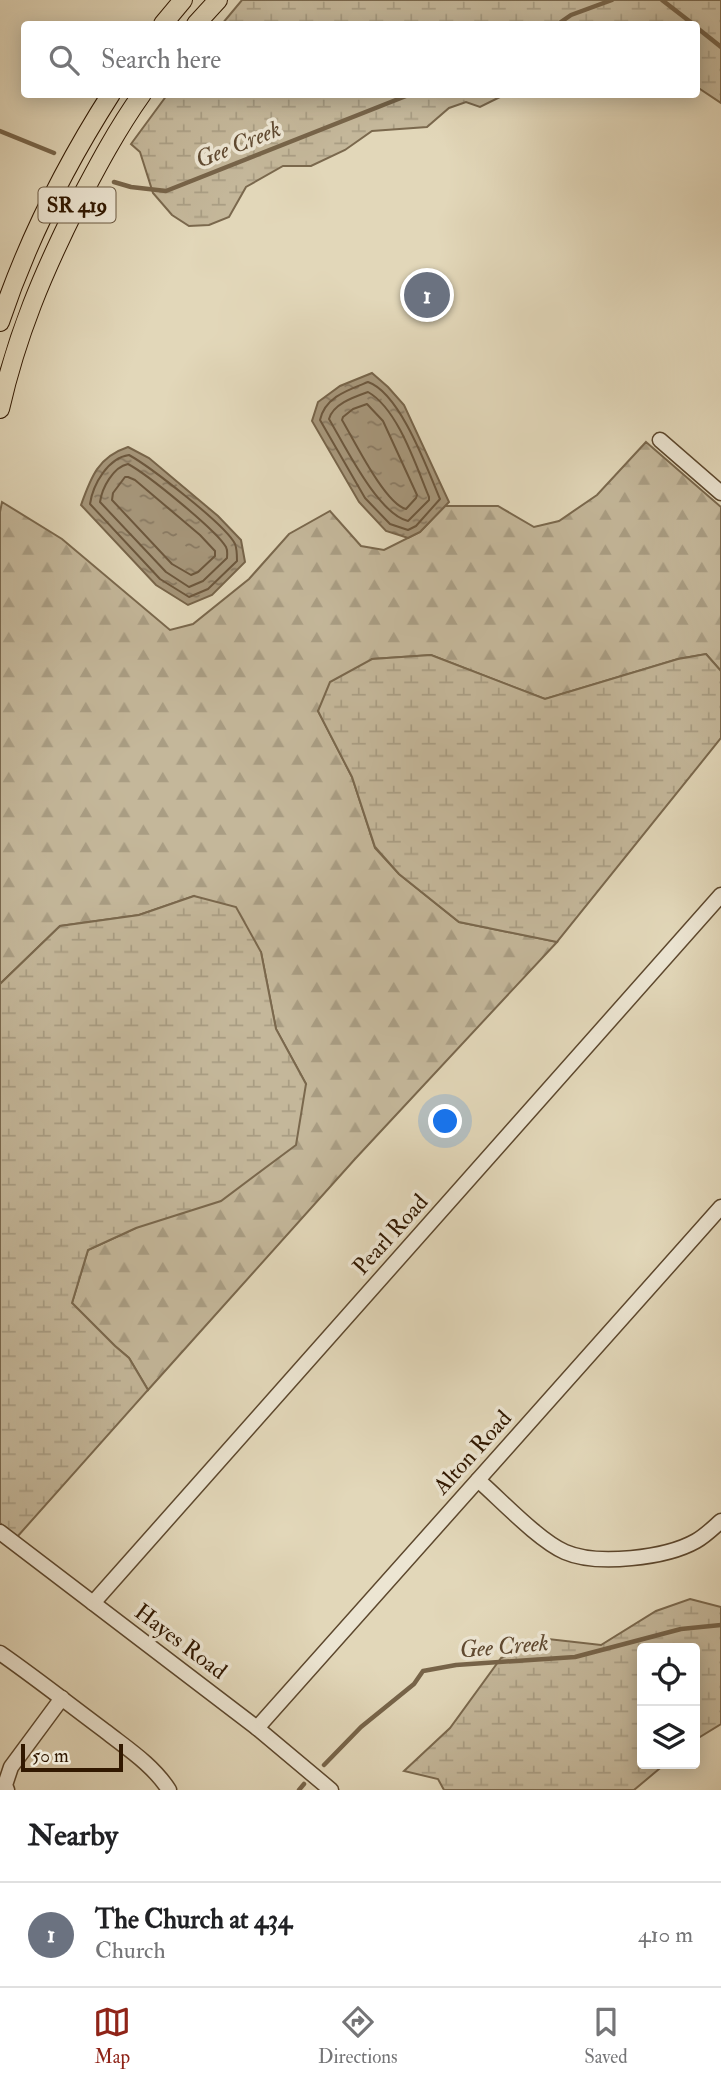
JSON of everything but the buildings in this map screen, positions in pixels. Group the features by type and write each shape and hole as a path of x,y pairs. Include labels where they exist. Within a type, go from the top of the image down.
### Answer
{"main road":[{"path":"166,21 183,0"},
{"path":"199,21 218,0"},
{"name":"SR 419","path":"109,98 47,208 16,275 1,319 24,322 85,190 139,98"},
{"path":"0,409 24,322"}],"street":[{"path":"660,440 721,493"},
{"name":"Pearl Road","path":"93,1603 721,895"},
{"name":"Alton Road","path":"257,1728 721,1207"},
{"path":"478,1480 542,1537 564,1552 585,1558 617,1558 675,1550 698,1541 721,1521"},
{"name":"Hayes Road","path":"0,1532 257,1728 331,1790"},
{"path":"0,1653 144,1761 161,1776 169,1790"},
{"path":"7,1790 5,1785 11,1767 62,1698"}],"green space":[{"path":"242,0 721,0 721,103 700,89 700,21 224,21"},
{"path":"165,98 498,98 480,107 466,102 449,108 427,127 372,131 345,150 311,166 283,166 246,187 229,217 209,225 189,226 172,215 153,193 140,152 131,144"},
{"path":"646,442 721,507 721,671 706,654 678,659 545,699 431,655 372,659 318,711 352,777 375,848 399,874 459,922 557,942 355,1159 148,1390 129,1358 72,1303 88,1250 136,1228 306,1084 276,1029 261,952 194,896 139,915 60,926 0,984 2,502 62,539 170,630 193,624 249,579 289,534 330,511 361,546 384,550 420,532 445,506 498,506 534,527 559,521 597,495"},
{"path":"706,654 721,671 721,738 557,942 459,922 399,874 375,847 352,777 318,711 330,682 372,659 431,655 545,699 678,659"},
{"path":"194,896 236,907 261,952 276,1029 306,1084 296,1145 221,1201 136,1228 88,1250 72,1303 129,1358 148,1390 17,1537 0,1523 0,984 60,926 139,915"},
{"path":"690,1599 721,1607 721,1724 700,1737 700,1643 637,1643 637,1769 659,1769 634,1790 444,1790 438,1779 404,1771 450,1728 501,1658 548,1639 601,1645 656,1611"}],"water":[{"path":"372,373 404,405 449,502 420,532 408,538 386,531 359,502 312,421 318,402 340,386"},
{"path":"128,447 149,458 218,516 241,540 245,562 212,595 188,605 156,585 81,505 97,469 109,456"}],"waterway":[{"name":"Gee Creek","path":"562,21 571,15 612,0"},
{"name":"Gee Creek","path":"662,0 689,21"},
{"name":"Gee Creek","path":"700,30 721,47"},
{"name":"Gee Creek","path":"114,182 166,191 401,98"},
{"name":"Gee Creek","path":"0,131 54,153"},
{"name":"Gee Creek","path":"324,1765 361,1727 414,1684 423,1671 456,1665 575,1657 681,1629 721,1625"},
{"name":"Gee Creek","path":"299,1790 304,1784"}],"place":[{"name":"The Church at 434","path":"427,295"}]}
